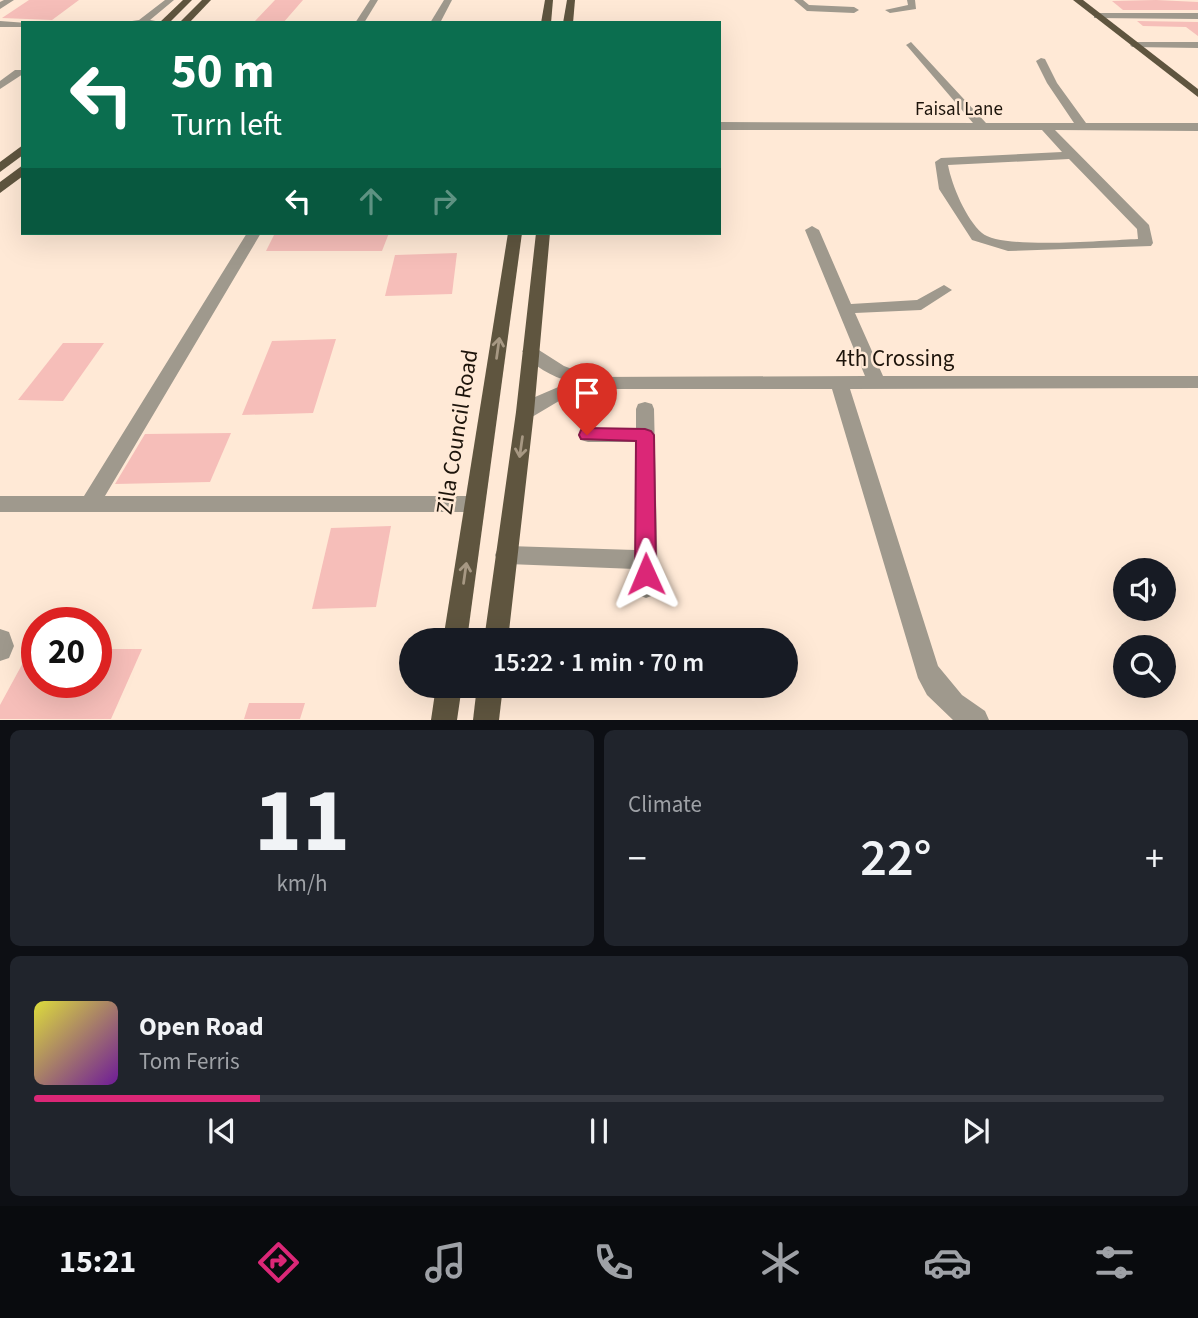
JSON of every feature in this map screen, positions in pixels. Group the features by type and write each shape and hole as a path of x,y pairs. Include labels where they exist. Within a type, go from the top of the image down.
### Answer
{"main road":[{"path":"165,21 188,0"},
{"path":"185,21 207,0"},
{"path":"546,21 549,0"},
{"path":"568,21 571,0"},
{"path":"1077,0 1198,94"},
{"path":"0,168 21,151"},
{"path":"0,189 21,171"},
{"name":"Zila Council Road","path":"457,628 515,235"},
{"path":"497,628 525,412 543,235"},
{"path":"444,719 447,698"},
{"path":"486,719 489,698"}],"street":[{"path":"0,6 10,0"},
{"path":"144,21 170,0"},
{"path":"360,21 374,0"},
{"path":"436,21 447,0"},
{"path":"798,0 807,8 854,10"},
{"path":"890,10 912,7 911,0"},
{"path":"1097,16 1198,16"},
{"path":"0,24 21,24"},
{"path":"911,45 982,126"},
{"path":"1135,45 1198,45"},
{"path":"1041,61 1052,83 1083,127"},
{"path":"0,72 21,72"},
{"path":"0,86 21,72"},
{"name":"Faisal Lane","path":"721,126 1198,127"},
{"path":"1045,127 1073,155 1144,228 1146,243 1009,247 977,237 946,189 941,162 1073,155"},
{"path":"812,230 876,382"},
{"path":"89,505 253,235"},
{"path":"845,309 921,305 944,290"},
{"name":"4th Crossing","path":"531,351 546,365 567,376 593,383"},
{"path":"839,382 927,670 936,686 953,704 976,719"},
{"name":"4th Crossing","path":"525,412 544,398 568,388 593,383 1198,382"},
{"path":"645,409 646,588"},
{"path":"587,435 645,435"},
{"path":"0,505 474,504"},
{"path":"506,555 645,560"},
{"path":"0,640 0,650"}],"building":[{"path":"29,0 79,0 52,20 2,18"},
{"path":"275,0 303,0 285,21 255,21"},
{"path":"1112,1 1198,2 1198,10 1123,10"},
{"path":"1137,21 1198,22 1198,36 1186,27 1143,26"},
{"path":"274,235 388,235 382,251 266,251"},
{"path":"457,253 452,294 385,296 395,255"},
{"path":"336,339 313,413 242,415 272,341"},
{"path":"63,343 104,343 63,401 18,400"},
{"path":"231,433 210,482 115,484 145,434"},
{"path":"391,526 376,607 312,609 331,528"},
{"path":"112,649 142,649 111,719 0,719 0,705 21,666 21,698 112,698"},
{"path":"249,703 305,703 300,719 244,719"}],"route":[{"path":"587,435 645,435 646,574"}]}
